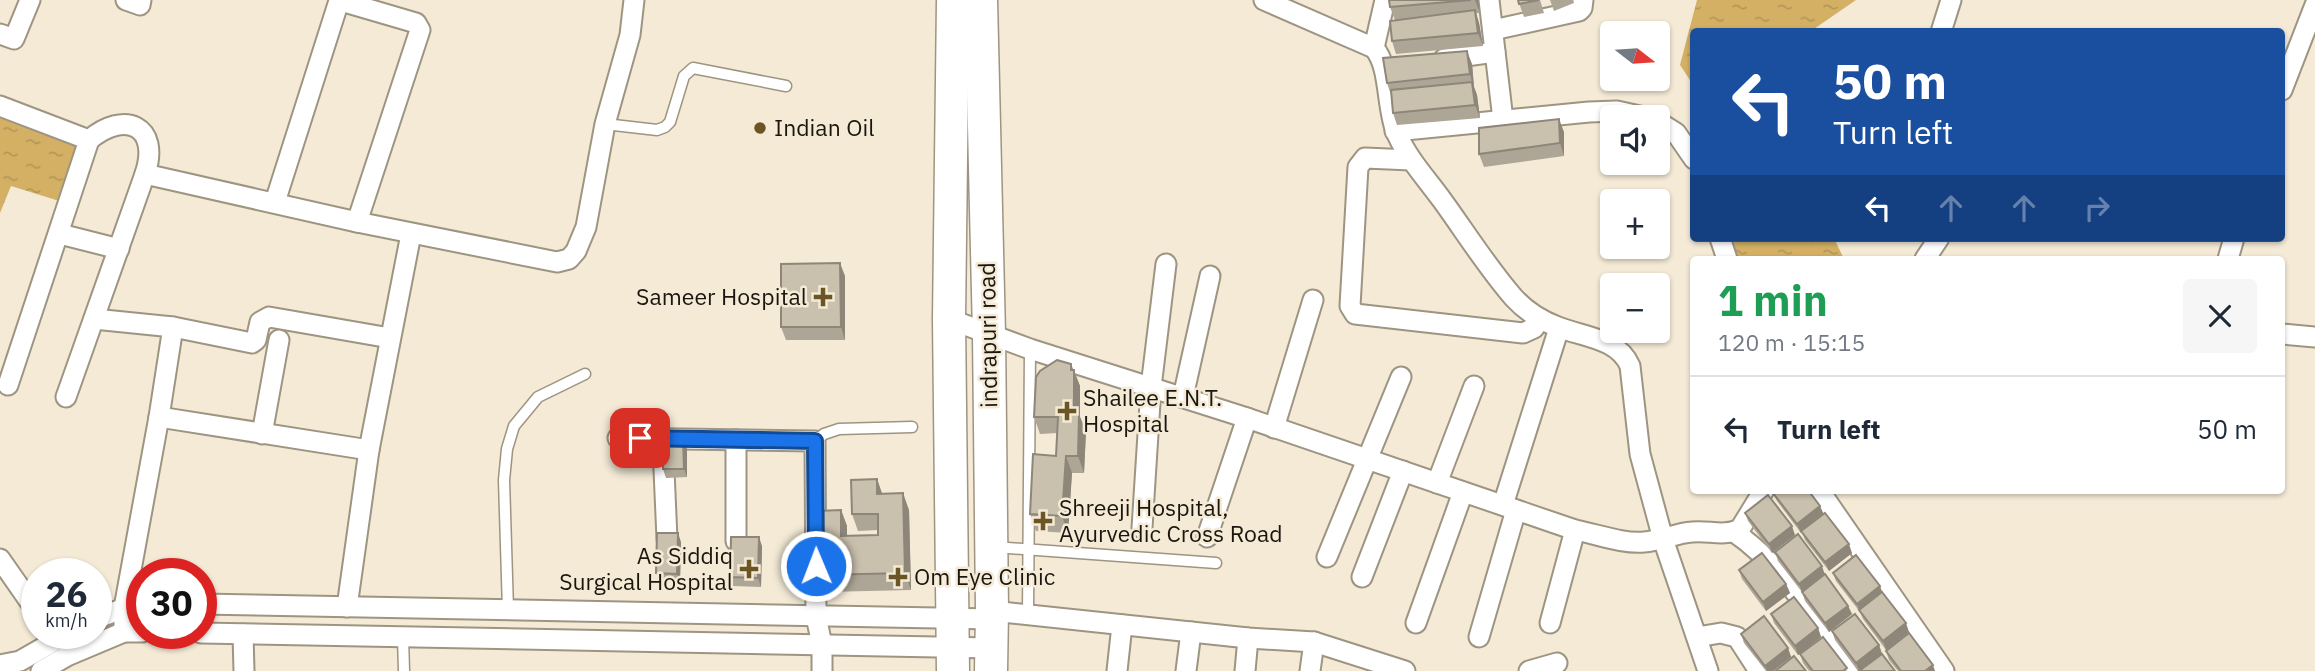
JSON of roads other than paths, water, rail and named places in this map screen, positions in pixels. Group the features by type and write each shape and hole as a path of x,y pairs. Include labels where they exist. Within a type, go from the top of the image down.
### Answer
{"main road":[{"name":"indrapuri road","path":"953,0 949,319 953,646"},
{"name":"indrapuri road","path":"981,0 989,334 992,637"}],"street":[{"path":"0,34 14,39 30,0"},
{"path":"126,0 140,5 141,0"},
{"path":"145,174 411,234 557,261 569,258 576,251 586,227 605,124 630,35 634,0"},
{"path":"1264,0 1374,48 1382,67 1395,131 1411,160 1441,198 1493,274 1517,301 1540,319 1614,346 1626,357 1630,366 1640,454 1663,539 1708,671"},
{"path":"1374,48 1385,0"},
{"path":"1489,0 1503,120"},
{"path":"1493,30 1579,11 1583,0"},
{"path":"1942,28 1951,0"},
{"path":"275,202 338,4 344,2 416,23 420,30 357,222"},
{"path":"2285,82 2315,5"},
{"path":"1382,67 1496,52"},
{"path":"0,106 89,140"},
{"path":"1395,131 1600,112"},
{"path":"8,385 89,140 107,127 121,124 140,128 150,150 145,174 66,397"},
{"path":"1670,129 1676,133 1690,153"},
{"path":"1411,160 1365,158 1358,167 1350,306 1352,311 1355,314 1522,333 1530,332 1540,319"},
{"path":"60,234 118,249"},
{"path":"347,607 369,450 411,234"},
{"path":"1142,528 1151,387 1166,264"},
{"path":"1183,397 1210,276"},
{"path":"1274,428 1313,300"},
{"path":"94,319 173,327 252,343 256,340 260,322 269,317 390,338"},
{"path":"949,319 1030,349 1247,418 1575,530 1643,542 1695,531 1725,534 1740,529 1762,494"},
{"path":"140,558 173,327"},
{"path":"1479,637 1510,507 1559,328"},
{"path":"2285,334 2315,337"},
{"path":"262,434 279,340"},
{"path":"1327,557 1401,377"},
{"path":"1437,483 1474,386"},
{"path":"159,417 369,450"},
{"path":"1206,537 1247,418"},
{"path":"618,438 815,441 816,616 822,645 822,671"},
{"path":"663,439 667,539"},
{"path":"736,440 736,541"},
{"path":"1362,577 1403,471"},
{"path":"1416,623 1464,492"},
{"path":"1822,494 1944,671"},
{"path":"1550,622 1575,530"},
{"path":"1734,532 1756,547 1775,566 1852,671"},
{"path":"0,559 21,589"},
{"path":"217,604 816,616 953,646 992,637"},
{"path":"217,633 953,646 992,637 1028,613 1248,638 1314,642 1405,671"},
{"path":"1117,671 1122,625"},
{"path":"1186,671 1191,632"},
{"path":"1697,637 1730,633 1737,637 1759,671"},
{"path":"243,634 244,671"},
{"path":"41,671 67,656 126,635"},
{"path":"1245,671 1248,638"},
{"path":"1310,671 1314,642"},
{"path":"0,665 20,662 38,649"},
{"path":"64,649 67,656"},
{"path":"1530,671 1557,663"}],"lane":[{"path":"605,124 657,130 665,127 670,122 684,76 692,68 786,86"},
{"path":"1028,613 1030,349"},
{"path":"508,610 504,480 507,449 514,426 538,397 585,374"},
{"path":"815,441 830,430 912,427"},
{"path":"991,547 1216,563"},
{"path":"403,637 404,671"}],"water":[{"path":"1697,0 1856,0 1815,28 1690,28 1690,80 1680,65"},
{"path":"0,110 79,136 69,204 11,186 0,213"},
{"path":"1728,242 1836,242 1843,256 1732,256"}],"place":[{"name":"Indian Oil","path":"760,128"},
{"name":"Sameer Hospital","path":"823,297"},
{"name":"Shailee E.N.T. Hospital","path":"1067,411"},
{"name":"Shreeji Hospital, Ayurvedic Cross Road","path":"1043,521"},
{"name":"As Siddiq Surgical Hospital","path":"749,569"},
{"name":"Om Eye Clinic","path":"898,577"}]}
